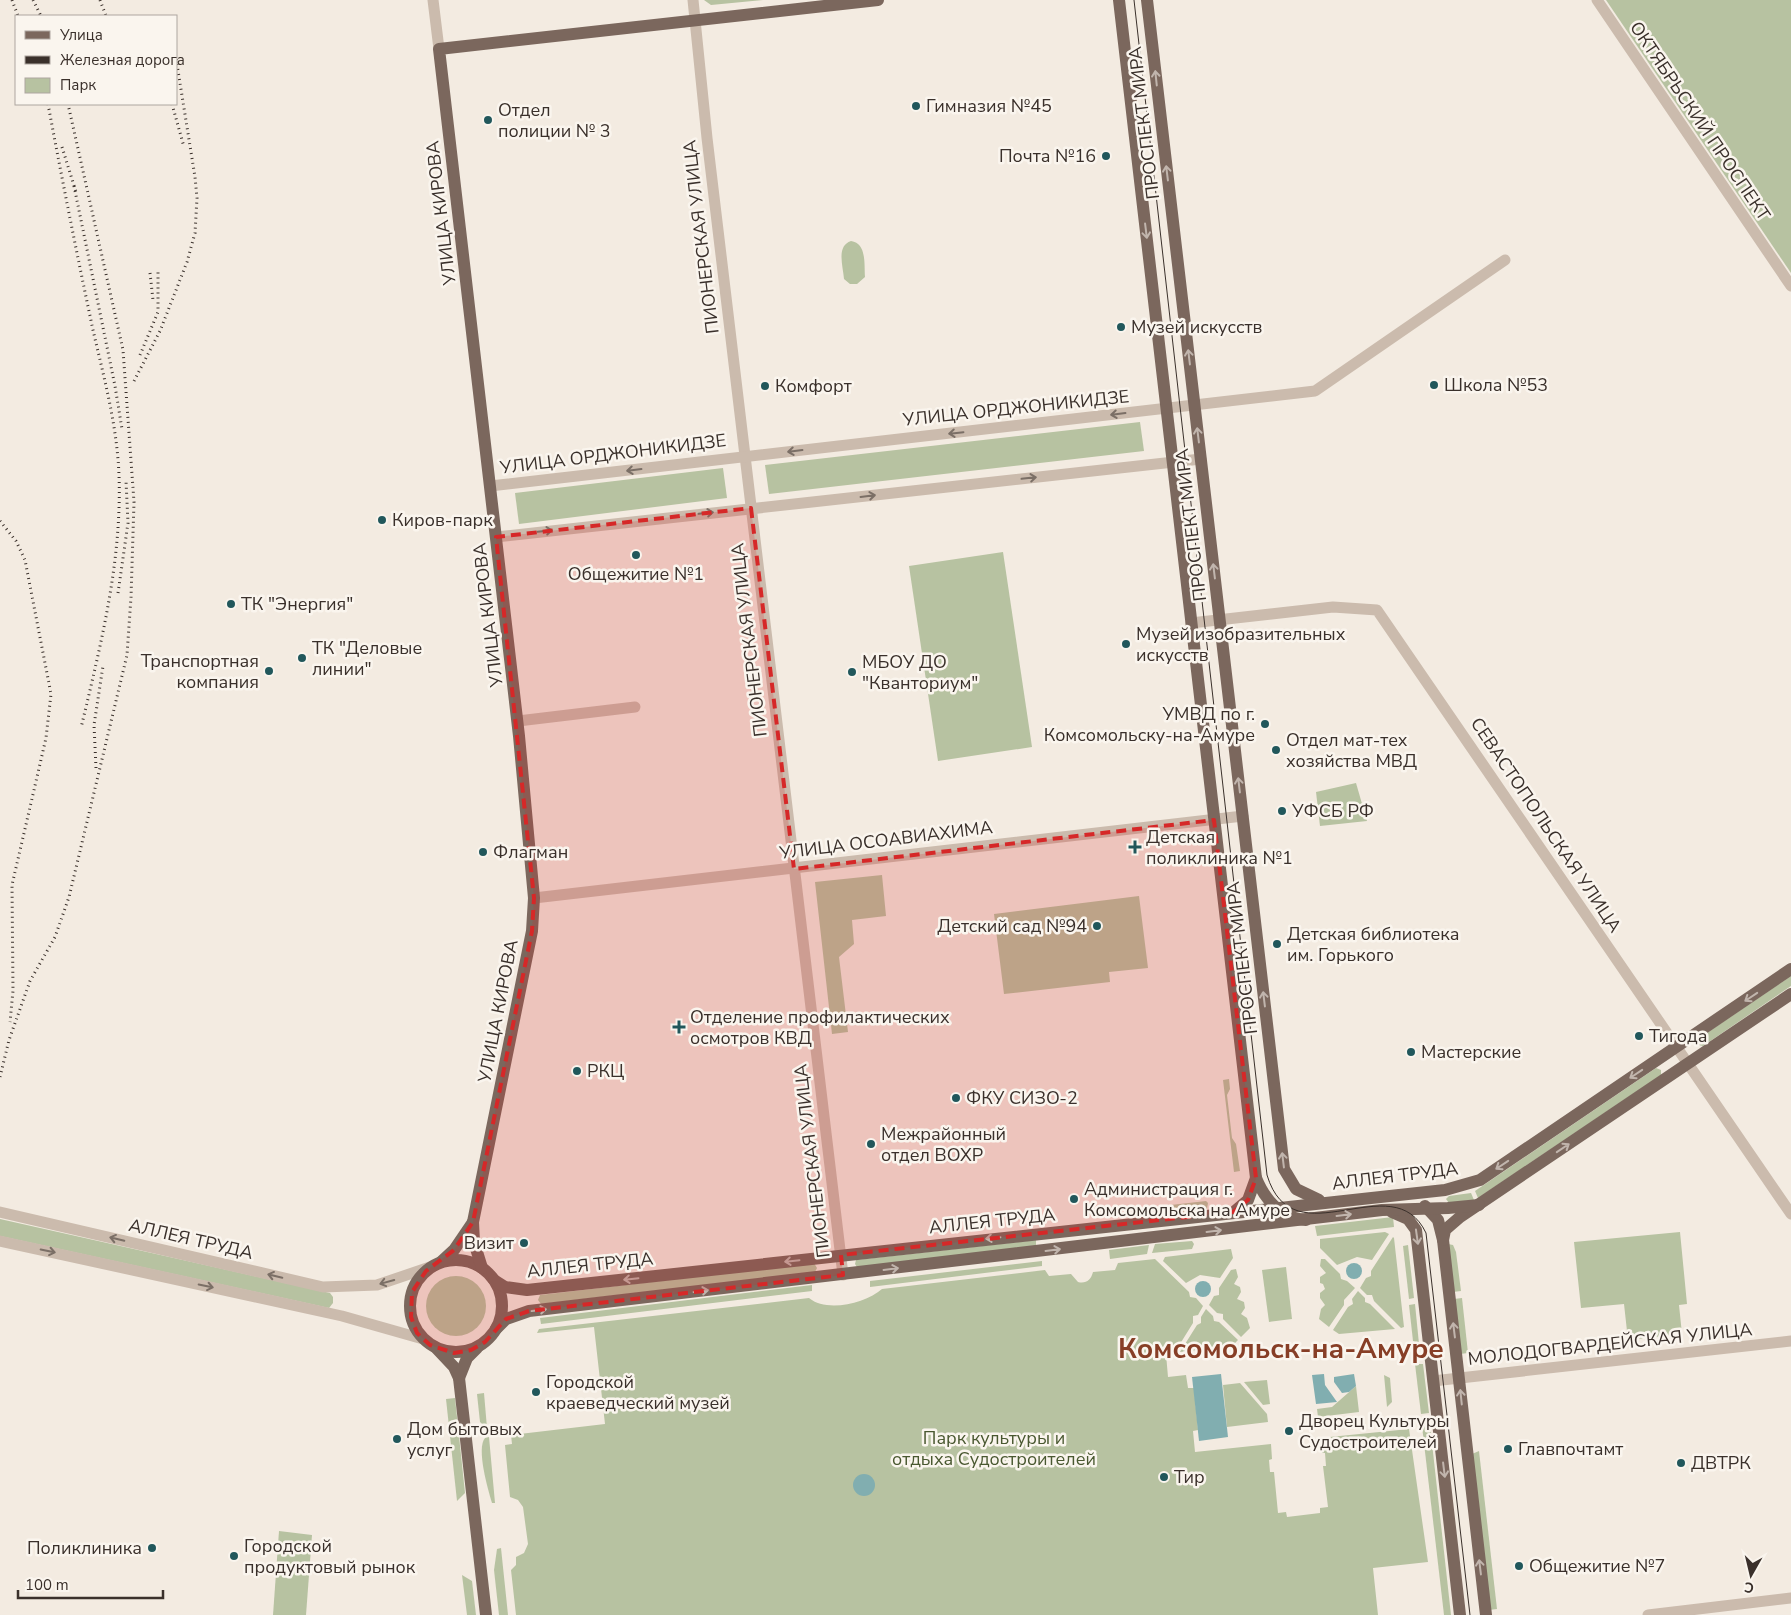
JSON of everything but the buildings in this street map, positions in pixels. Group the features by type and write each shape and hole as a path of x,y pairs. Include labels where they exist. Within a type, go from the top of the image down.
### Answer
{"main road":[{"path":"439,49 878,0"},
{"name":"ПРОСПЕКТ МИРА","path":"1119,0 1256,1178 1262,1191 1276,1207 1290,1217 1306,1220"},
{"name":"ПРОСПЕКТ МИРА","path":"1147,0 1284,1169 1296,1189 1315,1200 1326,1201"},
{"name":"УЛИЦА КИРОВА","path":"439,49 518,722 534,898 532,931 473,1222 474,1242 482,1268"},
{"name":"АЛЛЕЯ ТРУДА","path":"494,1280 505,1287 527,1290 1326,1201 1445,1190 1480,1180 1791,969"},
{"name":"АЛЛЕЯ ТРУДА","path":"496,1329 506,1319 529,1311 1382,1210 1479,1205 1791,994"},
{"name":"ПРОСПЕКТ МИРА","path":"1233,1212 1248,1200 1256,1178"},
{"path":"1380,1196 1411,1199 1429,1209 1438,1220 1443,1240 1486,1615"},
{"path":"1443,1240 1445,1230 1449,1225 1479,1205"},
{"path":"1382,1210 1408,1219 1416,1230 1460,1615"},
{"name":"УЛИЦА КИРОВА","path":"437,1264 454,1250 473,1222"},
{"path":"1076,1229 1078,1247"},
{"path":"459,1378 468,1358 496,1329 502,1304 494,1280 482,1268 466,1261 437,1264 420,1277 410,1300 410,1317 423,1339 437,1349 454,1367 459,1378 486,1615"},
{"path":"437,1349 462,1352 478,1347"}],"street":[{"name":"УЛИЦА КИРОВА","path":"433,0 439,49"},
{"name":"ПИОНЕРСКАЯ УЛИЦА","path":"693,0 707,138 843,1275"},
{"name":"ОКТЯБРЬСКИЙ ПРОСПЕКТ","path":"1597,0 1791,286"},
{"name":"УЛИЦА ОРДЖОНИКИДЗЕ","path":"490,486 1315,391 1505,260"},
{"path":"496,537 1201,459"},
{"name":"СЕВАСТОПОЛЬСКАЯ УЛИЦА","path":"1191,623 1333,607 1377,610 1791,1214"},
{"path":"518,722 635,708"},
{"name":"УЛИЦА ОСОАВИАХИМА","path":"534,898 1243,816"},
{"name":"АЛЛЕЯ ТРУДА","path":"0,1212 323,1287 377,1285 437,1264"},
{"path":"0,1241 334,1314 423,1339"},
{"name":"МОЛОДОГВАРДЕЙСКАЯ УЛИЦА","path":"1434,1382 1791,1341"},
{"path":"1648,1615 1791,1598"}],"highlighted area":[{"path":"751,508 794,869 1214,820 1256,1178 1248,1200 1233,1212 841,1255 843,1275 529,1311 506,1319 485,1342 471,1350 454,1353 430,1345 417,1333 411,1317 412,1292 426,1271 454,1250 473,1222 532,931 534,898 496,537"}],"green space":[{"path":"704,0 763,0 711,5"},
{"path":"1606,0 1791,0 1791,273"},
{"path":"851,241 860,246 864,255 865,277 857,284 850,284 844,279 841,257 843,247"},
{"path":"1140,422 1144,451 769,494 765,465"},
{"path":"723,468 727,498 519,524 515,493"},
{"path":"1003,552 1032,747 938,761 909,566"},
{"path":"1356,783 1367,821 1320,826 1316,792"},
{"path":"882,875 886,916 852,920 854,944 839,957 848,1032 832,1034 815,882"},
{"path":"1139,896 1148,968 1109,972 1110,982 1004,994 994,914"},
{"path":"1791,976 1791,986 1703,1046 1698,1045 1698,1039"},
{"path":"1656,1068 1661,1070 1661,1075 1478,1198 1475,1191"},
{"path":"1229,1079 1230,1089 1227,1095 1232,1138 1236,1144 1240,1171 1234,1172 1223,1080"},
{"path":"1471,1193 1474,1200 1449,1203 1446,1199 1449,1196"},
{"path":"1206,1201 1208,1203 1207,1209 1163,1214 1161,1211 1162,1206"},
{"path":"1393,1217 1394,1227 1317,1236 1315,1226"},
{"path":"0,1219 330,1293 333,1297 333,1303 329,1308 0,1236"},
{"path":"1385,1232 1389,1234 1372,1260 1357,1257 1337,1265 1320,1248 1320,1239"},
{"path":"1680,1232 1687,1304 1679,1305 1682,1334 1628,1340 1624,1304 1581,1308 1574,1242"},
{"path":"1393,1237 1404,1327 1401,1328 1374,1301 1372,1295 1367,1295 1360,1288 1366,1278 1371,1276 1371,1271"},
{"path":"1036,1240 1036,1246 857,1267 855,1264 856,1260"},
{"path":"1192,1241 1194,1244 1192,1249 1152,1253 1155,1244"},
{"path":"1448,1244 1453,1245 1456,1252 1461,1291 1453,1292"},
{"path":"1149,1245 1147,1254 1110,1259 1109,1250"},
{"path":"1408,1245 1414,1298 1409,1299 1403,1246"},
{"path":"1231,1249 1233,1258 1220,1278 1200,1275 1186,1283 1163,1261 1165,1257"},
{"name":"Парк культуры и отдыха Судостроителей","path":"1155,1259 1189,1292 1190,1297 1196,1298 1203,1306 1198,1315 1193,1316 1193,1323 1175,1352 1166,1354 1168,1377 1186,1375 1188,1388 1194,1388 1198,1430 1193,1431 1195,1452 1271,1444 1272,1459 1269,1460 1270,1472 1274,1472 1278,1513 1286,1512 1287,1517 1320,1513 1320,1508 1328,1507 1323,1466 1326,1466 1325,1453 1322,1453 1320,1438 1409,1429 1428,1562 1373,1568 1378,1615 516,1615 511,1570 516,1565 516,1557 524,1553 528,1544 523,1507 518,1500 510,1497 505,1445 512,1444 511,1435 605,1424 594,1327 537,1333 539,1329 809,1298 826,1305 846,1304 857,1302 882,1289 1045,1270 1049,1276 1071,1274 1078,1282 1086,1282 1093,1272 1115,1270 1118,1263"},
{"path":"1321,1259 1325,1259 1340,1274 1341,1279 1347,1281 1355,1288 1344,1300 1344,1305 1329,1327 1319,1319 1321,1309 1325,1305 1320,1298 1320,1293 1325,1289 1323,1284 1320,1283 1320,1277 1326,1273 1320,1266"},
{"path":"1042,1261 1042,1266 870,1287 870,1281"},
{"path":"814,1263 817,1268 815,1272 541,1304 538,1300 540,1295"},
{"path":"1286,1267 1292,1319 1269,1322 1262,1270"},
{"path":"1236,1269 1238,1277 1234,1284 1240,1287 1241,1292 1237,1299 1244,1302 1245,1308 1241,1314 1247,1318 1250,1328 1241,1337 1223,1319 1223,1314 1217,1313 1209,1305 1214,1296 1219,1295 1219,1288 1231,1270"},
{"path":"450,1276 462,1276 473,1281 481,1289 486,1300 484,1318 473,1331 462,1336 450,1336 439,1331 431,1323 426,1312 426,1300 431,1289 439,1281"},
{"path":"812,1285 812,1291 541,1324 540,1318"},
{"path":"1358,1291 1365,1298 1365,1302 1370,1304 1395,1329 1339,1334 1333,1330 1348,1307 1353,1304 1352,1299"},
{"path":"1462,1298 1468,1353 1460,1354 1454,1299"},
{"path":"1415,1304 1419,1344 1413,1341 1409,1305"},
{"path":"1206,1309 1213,1316 1214,1321 1219,1322 1238,1340 1232,1346 1180,1352 1197,1325 1201,1323 1201,1317"},
{"path":"1415,1364 1423,1364 1429,1413 1421,1414"},
{"path":"1384,1375 1390,1378 1392,1402 1387,1407"},
{"path":"1267,1380 1270,1404 1263,1405 1244,1382"},
{"path":"1240,1383 1267,1414 1268,1422 1227,1427 1223,1385"},
{"path":"1356,1386 1359,1412 1318,1417 1317,1409 1332,1407"},
{"path":"484,1393 487,1428 480,1422 477,1394"},
{"path":"455,1398 465,1493 457,1501 446,1399"},
{"path":"1430,1425 1451,1615 1444,1615 1422,1426"},
{"path":"489,1437 495,1503 492,1503 490,1497 482,1460 483,1443 485,1438"},
{"path":"1479,1451 1497,1609 1489,1610 1472,1454"},
{"path":"279,1531 312,1535 306,1615 273,1615"},
{"path":"501,1548 508,1615 499,1615 494,1570 497,1549"},
{"path":"462,1575 472,1581 476,1615 467,1615"}],"water":[{"path":"1351,1263 1357,1263 1362,1268 1360,1277 1351,1279 1346,1274 1346,1268"},
{"path":"1200,1281 1206,1281 1211,1286 1209,1295 1200,1297 1195,1292 1195,1286"},
{"path":"1221,1374 1228,1437 1199,1441 1192,1377"},
{"path":"1324,1374 1325,1385 1337,1402 1316,1404 1312,1375"},
{"path":"1354,1374 1356,1386 1349,1392 1342,1393 1334,1382 1334,1377"},
{"path":"860,1474 868,1474 875,1481 875,1489 868,1496 860,1496 853,1489 853,1481"}],"tram line":[{"path":"1134,0 1267,1175 1280,1200 1298,1211 1320,1213 1368,1207 1391,1207 1411,1214 1426,1233 1470,1615"}],"railway":[{"path":"12,0 18,15"},
{"path":"33,0 40,15"},
{"path":"100,0 106,15"},
{"path":"134,381 160,331 187,262 195,233 197,198 195,177 178,71"},
{"path":"48,105 81,274 109,402 118,456 119,507 114,571 103,634 81,728"},
{"path":"0,1077 9,1040 30,981 55,937 69,897 127,655 134,502 123,350 68,105"},
{"path":"172,105 184,147"},
{"path":"62,147 76,192"},
{"path":"74,186 122,429"},
{"path":"140,355 158,312 158,271"},
{"path":"150,273 153,300"},
{"path":"118,593 128,523 126,481"},
{"path":"0,521 16,541 25,560 51,694 46,738 12,885 13,991 10,1022"},
{"path":"96,768 94,725 103,666"}],"place":[{"name":"Гимназия №45","path":"916,106"},
{"name":"Отдел полиции № 3","path":"488,120"},
{"name":"Почта №16","path":"1106,156"},
{"name":"Музей искусств","path":"1121,327"},
{"name":"Школа №53","path":"1434,385"},
{"name":"Комфорт","path":"765,386"},
{"name":"Киров-парк","path":"382,520"},
{"name":"Общежитие №1","path":"636,555"},
{"name":"ТК \"Энергия\"","path":"231,604"},
{"name":"Музей изобразительных искусств","path":"1126,644"},
{"name":"ТК \"Деловые линии\"","path":"302,658"},
{"name":"Транспортная компания","path":"269,671"},
{"name":"МБОУ ДО \"Кванториум\"","path":"852,672"},
{"name":"УМВД по г. Комсомольску-на-Амуре","path":"1265,724"},
{"name":"Отдел мат-тех хозяйства МВД","path":"1276,750"},
{"name":"УФСБ РФ","path":"1282,811"},
{"name":"Детская поликлиника №1","path":"1135,847"},
{"name":"Флагман","path":"483,852"},
{"name":"Детский сад №94","path":"1097,926"},
{"name":"Детская библиотека им. Горького","path":"1277,944"},
{"name":"Отделение профилактических осмотров КВД","path":"679,1027"},
{"name":"Тигода","path":"1639,1036"},
{"name":"Мастерские","path":"1411,1052"},
{"name":"РКЦ","path":"577,1071"},
{"name":"ФКУ СИЗО-2","path":"956,1098"},
{"name":"Межрайонный отдел ВОХР","path":"871,1144"},
{"name":"Администрация г. Комсомольска на Амуре","path":"1074,1199"},
{"name":"Визит","path":"524,1243"},
{"name":"Городской краеведческий музей","path":"536,1392"},
{"name":"Дворец Культуры Судостроителей","path":"1289,1431"},
{"name":"Дом бытовых услуг","path":"397,1439"},
{"name":"Главпочтамт","path":"1508,1449"},
{"name":"ДВТРК","path":"1681,1463"},
{"name":"Тир","path":"1164,1477"},
{"name":"Поликлиника","path":"152,1548"},
{"name":"Городской продуктовый рынок","path":"234,1556"},
{"name":"Общежитие №7","path":"1519,1566"}],"district":[{"name":"Комсомольск-на-Амуре","path":"1281,1348"}]}
